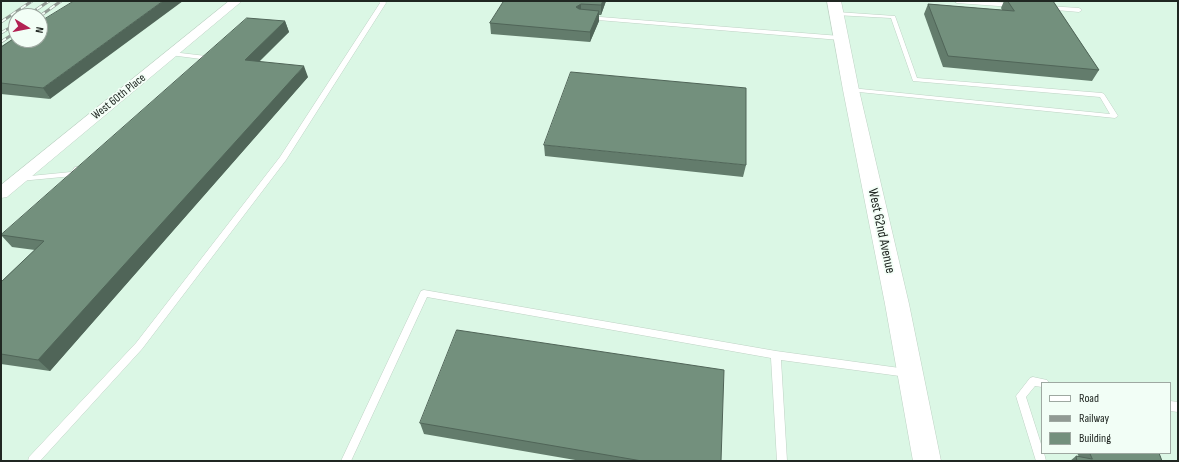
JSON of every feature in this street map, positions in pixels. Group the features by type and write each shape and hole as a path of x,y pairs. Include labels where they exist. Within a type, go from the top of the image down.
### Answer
{"street":[{"name":"West 60th Place","path":"1,193 236,1"},
{"name":"West 62nd Avenue","path":"835,7 840,38 927,461"}],"lane":[{"path":"33,461 139,346 283,158 383,3 382,1"},
{"path":"957,1 1016,6"},
{"path":"835,7 893,17 918,88"},
{"path":"1040,7 1079,10"},
{"path":"581,17 840,38"},
{"path":"172,54 206,58 194,68"},
{"path":"851,90 918,88 1102,95 1115,116 918,88"},
{"path":"17,180 73,174 85,164"},
{"path":"346,461 424,293 776,355 910,374"},
{"path":"776,355 782,461"},
{"path":"1041,382 1032,381 1021,396 1041,461"}],"shaded area":[{"path":"1,1 1178,1 1178,461 1,461"}],"building":[{"path":"74,1 163,1 43,88 1,83 1,47 8,42 8,48 48,48 48,17"},
{"path":"504,1 603,1 601,5 581,4 576,7 579,9 599,11 590,32 490,23"},
{"path":"1008,1 1053,1 1099,70 948,56 928,4 1014,11"},
{"path":"247,18 285,21 245,60 304,66 38,360 1,354 1,282 44,241 1,235"},
{"path":"571,72 746,88 746,165 544,145"},
{"path":"457,330 724,370 721,461 642,461 420,423"},
{"path":"1090,454 1159,454 1162,461 1077,461 1076,456 1092,459"}],"railway":[{"path":"1,22 32,1"},
{"path":"39,8 49,1"},
{"path":"48,10 61,1"},
{"path":"1,33 8,29"},
{"path":"1,42 8,37"}]}
